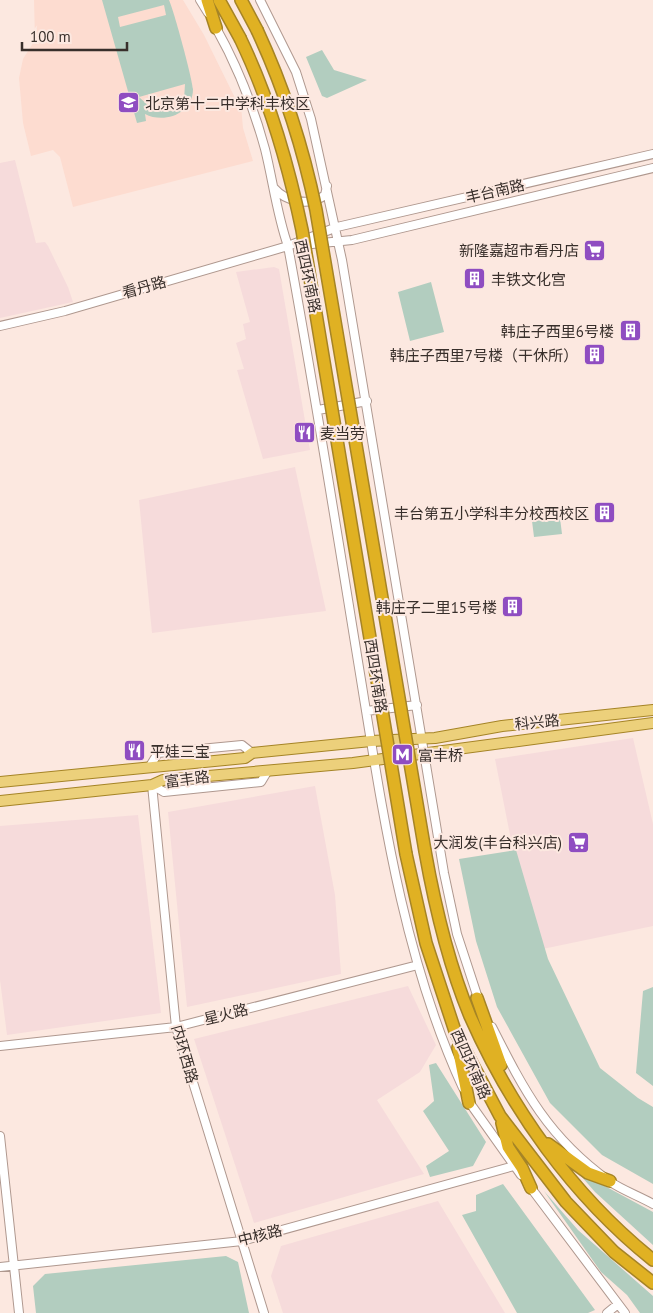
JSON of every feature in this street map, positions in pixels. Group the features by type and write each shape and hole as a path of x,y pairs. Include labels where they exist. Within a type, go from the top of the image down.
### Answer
{"highway":[{"path":"207,0 216,28"},
{"name":"西四环南路","path":"218,0 240,38 251,62 275,124 289,170 302,230 406,854 426,943 455,1032 500,1116 566,1202 614,1252 653,1283"},
{"name":"西四环南路","path":"241,0 257,30 286,96 309,174 425,851 439,918 457,981 474,1023 513,1100 534,1134 579,1188 625,1238 653,1260"},
{"path":"477,998 513,1100"},
{"path":"455,1032 469,1103"},
{"path":"500,1116 508,1147 522,1168 531,1188"},
{"path":"534,1134 588,1173 610,1182"}],"main road":[{"name":"科兴路","path":"371,741 422,739 502,726 653,710"},
{"name":"科兴路","path":"374,760 653,723"},
{"name":"富丰路","path":"0,782 245,758 252,752 371,741"},
{"name":"富丰路","path":"0,801 152,785 162,780 267,772 374,760"}],"street":[{"name":"西四环南路","path":"200,0 247,90 288,246 318,410 374,760 402,904 418,965 438,1021 443,1044 469,1103 625,1313"},
{"path":"260,0 296,72 312,119 327,182 367,401 439,842 457,934 477,998 518,1077 548,1125 570,1148 610,1182 653,1204"},
{"name":"丰台南路","path":"288,246 336,227 653,154"},
{"name":"丰台南路","path":"288,246 339,242 495,208 653,168"},
{"path":"273,186 283,197 289,200 305,201 321,198 325,195 327,182"},
{"name":"看丹路","path":"0,326 65,311 288,246"},
{"path":"318,410 367,401"},
{"path":"366,711 417,705"},
{"name":"内环西路","path":"152,785 176,1027 264,1313"},
{"name":"星火路","path":"0,1046 176,1027 418,965"},
{"path":"0,1136 19,1313"},
{"name":"中核路","path":"0,1267 242,1241 514,1166"},
{"path":"606,1313 618,1304"}],"shaded area":[{"name":"北京第十二中学科丰校区","path":"34,0 183,0 204,35 236,100 241,106 243,128 253,161 73,207 60,157 53,150 31,156 23,123 19,78 23,59 35,40"},
{"path":"15,160 36,243 45,242 48,246 68,287 73,302 0,318 0,163"},
{"path":"274,267 279,269 310,450 263,459 237,370 244,369 236,343 246,339 243,324 250,322 236,272"},
{"path":"295,467 326,611 152,633 139,500"},
{"path":"633,738 653,824 653,926 533,951 495,759"},
{"path":"315,786 335,895 341,974 187,1007 168,812"},
{"path":"138,815 161,1013 7,1035 0,980 0,826"},
{"path":"408,986 436,1045 420,1072 377,1100 424,1174 254,1223 194,1039"},
{"path":"438,1201 505,1313 283,1313 271,1276 281,1246"}],"green space":[{"path":"102,0 169,0 179,30 192,82 192,98 183,111 176,115 161,118 145,114 146,121 137,123","holes":["164,5 166,15 120,27 118,17","185,84 184,100 172,111 153,110 139,97"]},
{"path":"322,50 334,70 367,80 327,98 322,96 306,57"},
{"path":"431,282 444,332 410,341 398,292"},
{"path":"560,518 562,534 534,537 532,521"},
{"path":"516,850 548,959 600,1068 638,1098 653,1107 653,1184 602,1155 550,1103 497,1007 476,941 459,859"},
{"path":"653,987 653,1086 636,1073 643,991"},
{"path":"436,1063 486,1142 473,1166 430,1177 426,1166 449,1151 423,1111 434,1101 429,1065"},
{"path":"567,1160 588,1177 653,1212 653,1245 595,1192"},
{"path":"503,1184 595,1310 588,1313 517,1313 462,1215 476,1211 476,1195"},
{"path":"544,1191 578,1230 653,1296 653,1313 640,1313 627,1295 601,1272"},
{"path":"226,1256 238,1262 249,1313 36,1313 33,1286 45,1274"}],"place":[{"name":"北京第十二中学科丰校区","path":"129,103"},
{"name":"新隆嘉超市看丹店","path":"595,250"},
{"name":"丰铁文化宫","path":"475,279"},
{"name":"韩庄子西里6号楼","path":"630,331"},
{"name":"韩庄子西里7号楼（干休所）","path":"594,355"},
{"name":"麦当劳","path":"304,433"},
{"name":"丰台第五小学科丰分校西校区","path":"605,513"},
{"name":"韩庄子二里15号楼","path":"513,607"},
{"name":"平娃三宝","path":"134,751"},
{"name":"富丰桥","path":"402,755"},
{"name":"大润发(丰台科兴店)","path":"578,842"}]}
